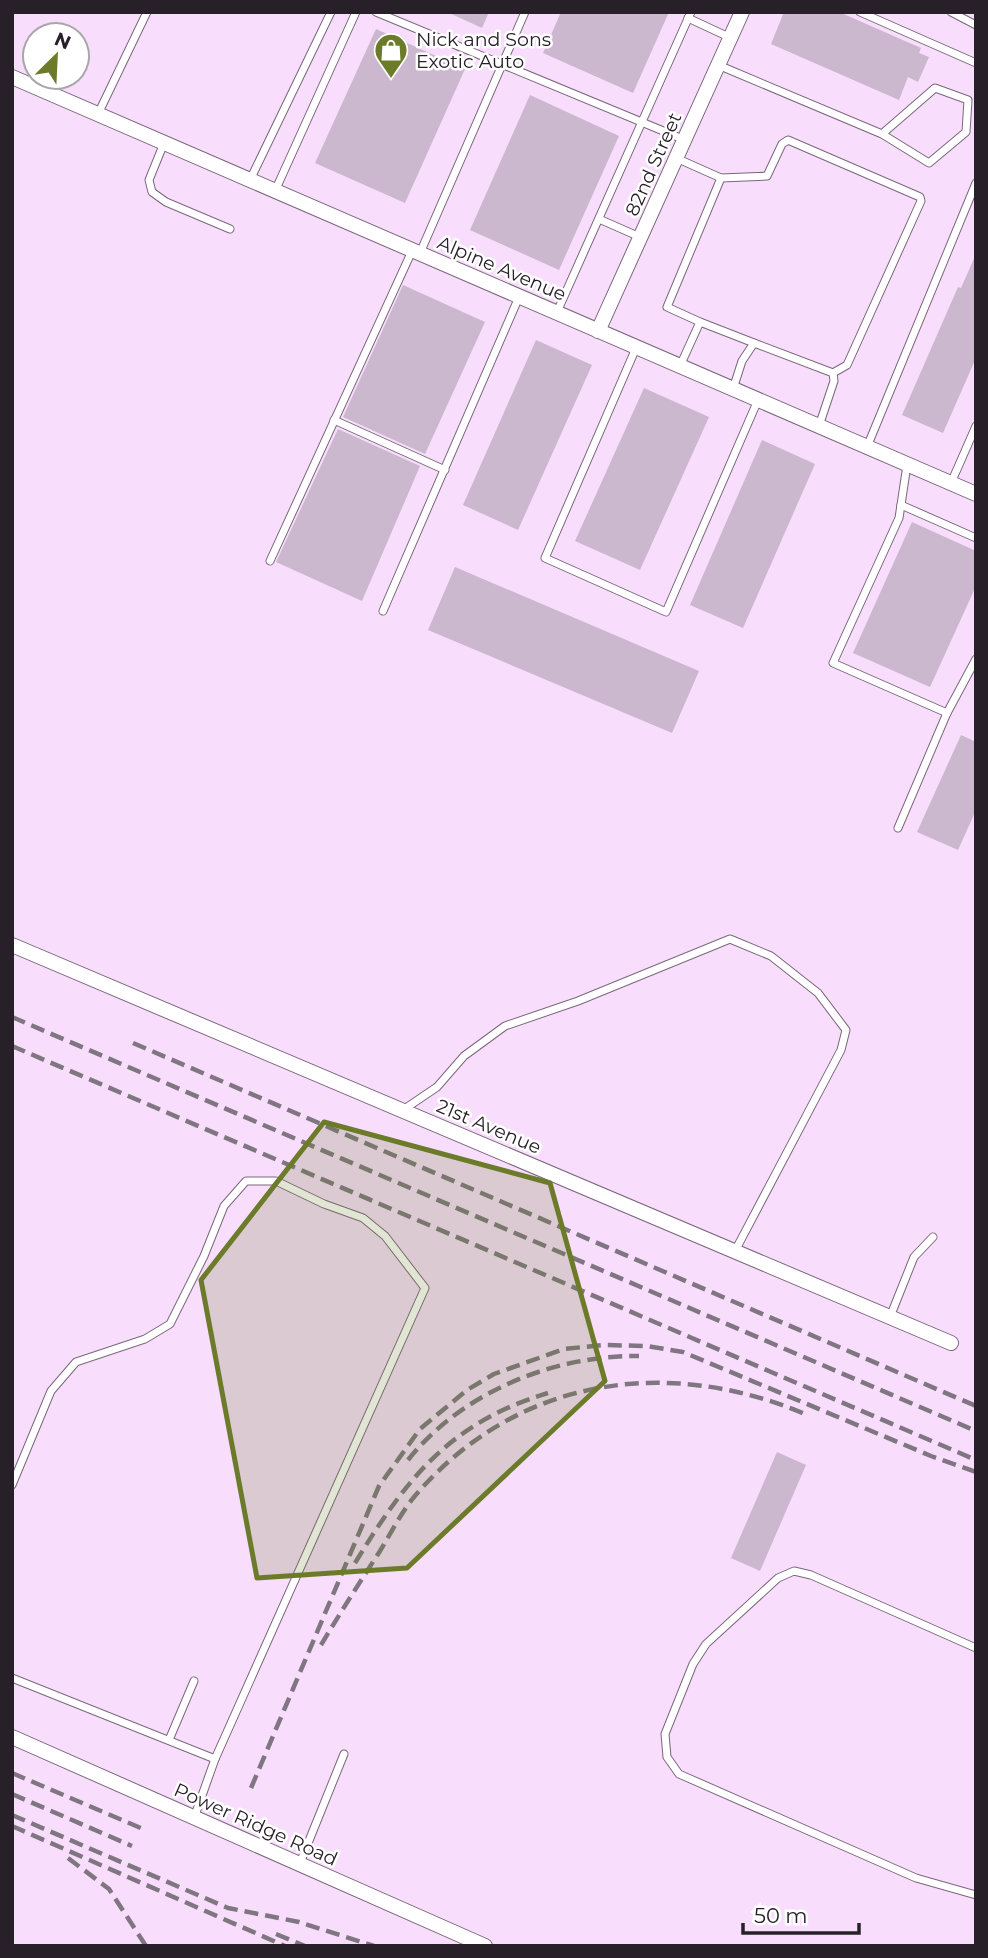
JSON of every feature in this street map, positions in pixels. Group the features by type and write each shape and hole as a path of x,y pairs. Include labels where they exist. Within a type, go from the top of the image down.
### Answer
{"street":[{"name":"82nd Street","path":"598,331 742,12"},
{"name":"Alpine Avenue","path":"12,77 976,494"},
{"name":"21st Avenue","path":"12,945 951,1343"},
{"name":"Power Ridge Road","path":"12,1737 485,1946"}],"lane":[{"path":"98,114 147,12"},
{"path":"250,180 331,12"},
{"path":"275,191 356,12"},
{"path":"376,12 685,139"},
{"path":"270,561 334,420 416,252 525,12"},
{"path":"860,12 976,63"},
{"path":"951,12 976,25"},
{"path":"557,313 689,15 731,38"},
{"path":"718,65 882,134 929,163 966,132 968,100 935,88 882,134"},
{"path":"676,158 721,178 767,176 782,144 788,140 920,197 921,201 847,365 833,373"},
{"path":"164,143 151,174 152,192 166,202 230,229"},
{"path":"721,178 667,307 833,373"},
{"path":"867,447 976,183"},
{"path":"599,219 641,237"},
{"path":"383,611 519,296"},
{"path":"680,366 701,322"},
{"path":"733,389 742,361 754,343"},
{"path":"636,347 545,558 666,611 758,400"},
{"path":"819,426 834,381 833,373"},
{"path":"334,420 445,470"},
{"path":"951,483 976,426"},
{"path":"907,465 899,518 833,663 947,713"},
{"path":"901,505 976,538"},
{"path":"898,828 947,713 976,659"},
{"path":"403,1110 437,1087 464,1056 505,1026 578,1001 730,939 771,956 818,993 846,1031 841,1050 734,1251"},
{"path":"12,1485 51,1391 76,1362 145,1339 170,1324 204,1256 224,1206 246,1181 276,1181 324,1204 363,1217 385,1236 425,1288 215,1759 194,1818"},
{"path":"890,1317 914,1257 933,1237"},
{"path":"976,1648 794,1571 778,1578 706,1644 693,1664 665,1734 667,1757 679,1774 916,1878 976,1895"},
{"path":"12,1678 215,1759"},
{"path":"169,1740 194,1681"},
{"path":"299,1864 344,1754"}],"highlighted area":[{"path":"324,1122 550,1183 605,1381 407,1568 257,1578 201,1280"}],"shaded area":[{"path":"12,12 976,12 976,1946 12,1946"}],"building":[{"path":"447,12 489,12 482,28"},
{"path":"561,12 669,12 633,93 543,53"},
{"path":"784,12 839,12 921,48 919,53 929,57 918,82 908,77 899,100 771,44"},
{"path":"376,29 465,69 405,203 315,163"},
{"path":"530,95 619,136 559,270 470,230"},
{"path":"976,254 976,358 943,433 902,415 958,287 961,288"},
{"path":"403,285 485,322 425,454 343,417"},
{"path":"536,340 592,365 518,530 463,505"},
{"path":"644,388 709,417 640,570 575,541"},
{"path":"338,429 420,466 362,601 276,562"},
{"path":"762,440 815,464 743,628 690,605"},
{"path":"912,522 976,551 976,586 930,687 853,653"},
{"path":"455,567 699,671 672,733 428,630"},
{"path":"961,735 976,742 976,810 958,850 917,832"},
{"path":"777,1452 806,1465 760,1571 731,1558"}],"railway":[{"path":"12,1017 976,1431"},
{"path":"133,1043 976,1406"},
{"path":"12,1046 976,1460"},
{"path":"251,1788 379,1486 420,1429 467,1390 494,1374 564,1349 603,1345 647,1346 683,1352 931,1456 976,1472"},
{"path":"408,1460 430,1436 455,1415 512,1382 575,1362 639,1356"},
{"path":"321,1645 414,1497 454,1457 498,1426 545,1403 595,1389 646,1383 699,1385 752,1396 805,1414"},
{"path":"355,1563 393,1505 434,1457 483,1420 513,1405 548,1393"},
{"path":"12,1773 143,1829"},
{"path":"12,1794 132,1846"},
{"path":"12,1815 228,1908 299,1922 374,1946"},
{"path":"12,1826 285,1946"},
{"path":"68,1858 109,1889 146,1946"},
{"path":"276,1934 305,1946"}],"place":[{"name":"Nick and Sons Exotic Auto","path":"391,80"}]}
